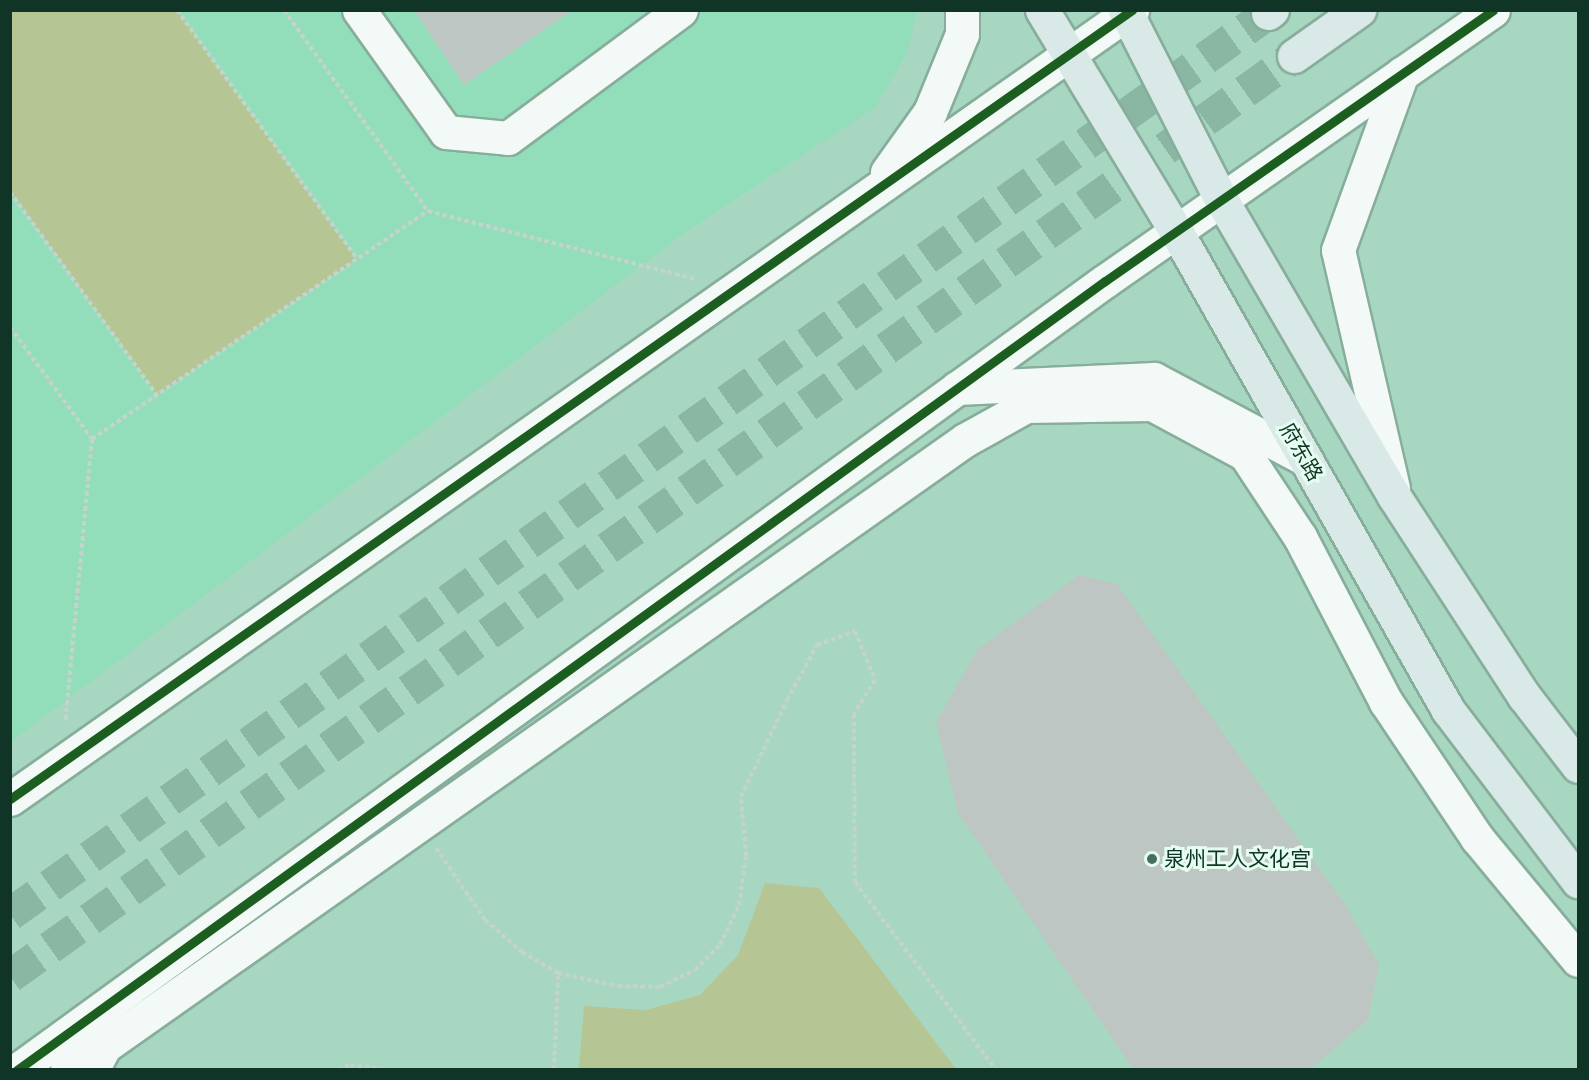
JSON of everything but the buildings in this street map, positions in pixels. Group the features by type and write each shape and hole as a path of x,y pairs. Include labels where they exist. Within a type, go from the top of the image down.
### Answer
{"main road":[{"name":"府东路","path":"1042,10 1067,56 1176,231 1448,710 1578,881"},
{"path":"1293,56 1359,10"},
{"path":"1128,12 1221,199 1394,496 1524,696 1578,766"}],"street":[{"path":"359,10 446,132 508,138 681,10"},
{"path":"872,193 930,112 962,34 962,10"},
{"path":"17,1070 957,388 1221,199 1492,10"},
{"path":"10,799 1128,12"},
{"path":"1394,496 1338,250 1402,73"},
{"path":"957,388 1154,379 1305,459"},
{"path":"92,1070 105,1046 965,440 1026,406 1152,404 1245,454 1300,537 1386,702 1477,838 1578,960"},
{"path":"67,1070 91,1016"}],"path":[{"path":"177,10 357,259"},
{"path":"284,10 428,211 694,279"},
{"path":"10,192 157,395"},
{"path":"92,440 428,211"},
{"path":"10,327 92,440 65,730"},
{"path":"420,824 485,920 522,952 558,973 618,986 660,987 695,970 720,945 739,905 746,856 741,797 816,645 855,631 875,680 854,714 855,882 996,1070"},
{"path":"554,1070 558,973"},
{"path":"338,1070 350,1065 388,1070"}],"shaded area":[{"path":"10,11 177,11 357,259 157,395 11,192"},
{"path":"11,11 917,11 908,50 876,107 687,231 11,742"},
{"path":"765,883 819,888 956,1069 579,1069 584,1006 646,1010 700,995 738,955"}],"tunnel":[{"path":"10,914 1268,13"},
{"path":"10,976 1294,56"}],"cycle path":[{"path":"10,799 1132,10"},
{"path":"17,1070 1105,281 1493,10"}],"place":[{"name":"泉州工人文化宫","path":"1152,859"}]}
